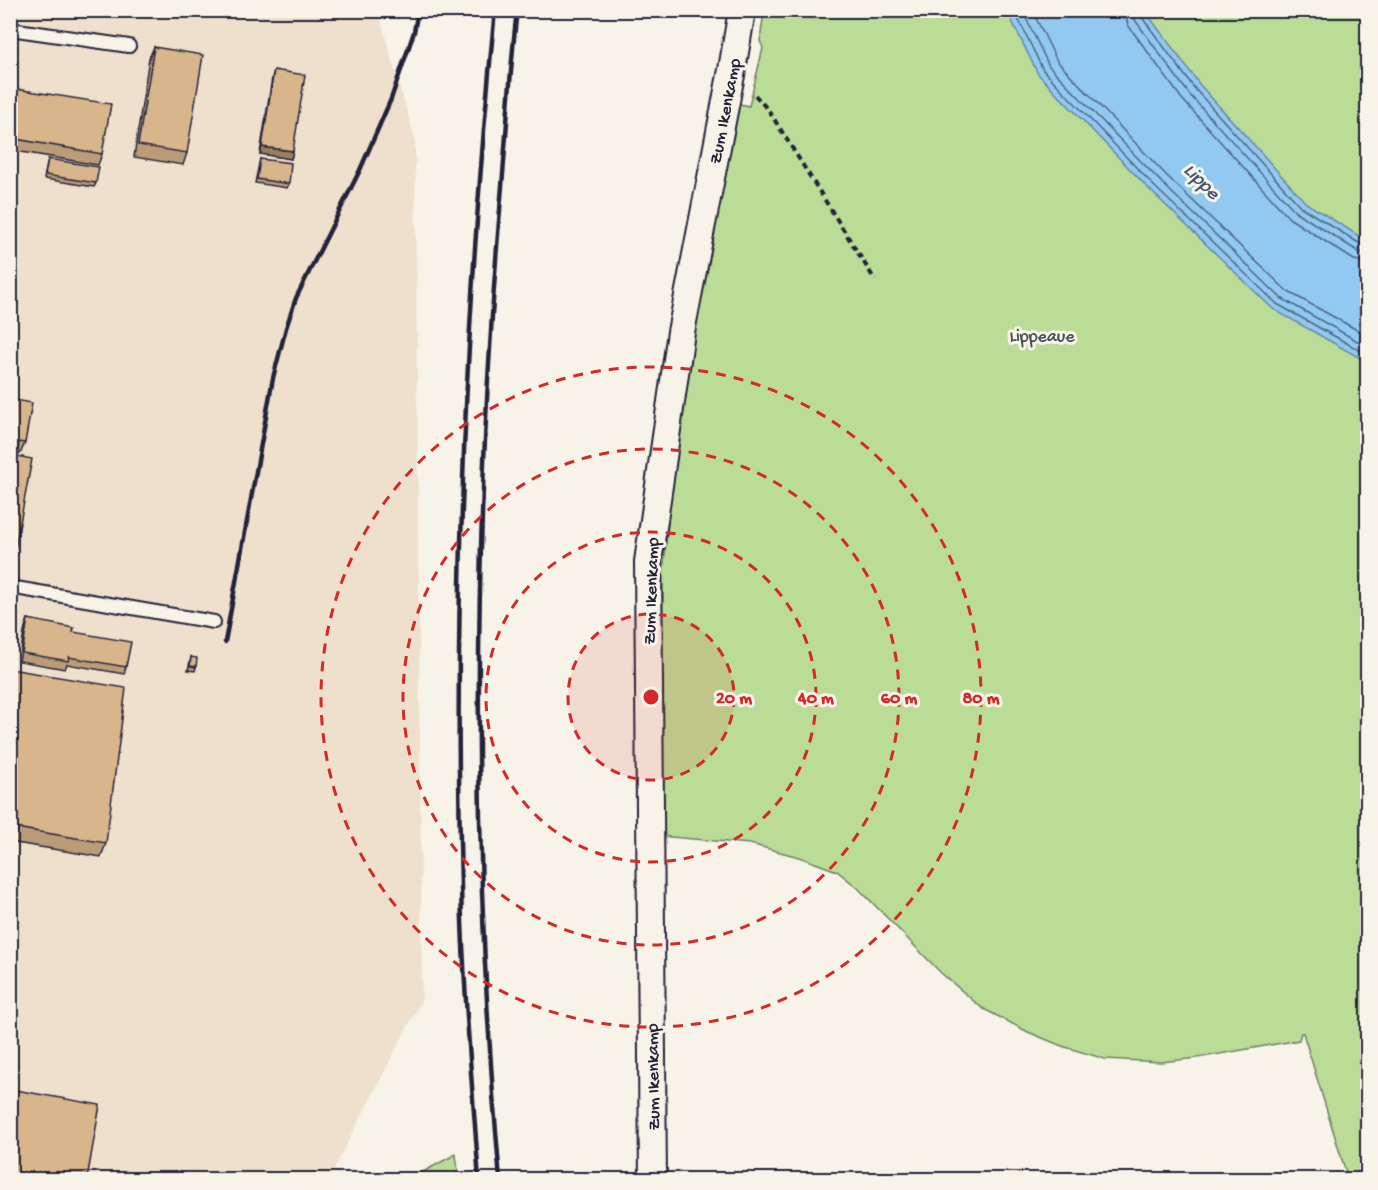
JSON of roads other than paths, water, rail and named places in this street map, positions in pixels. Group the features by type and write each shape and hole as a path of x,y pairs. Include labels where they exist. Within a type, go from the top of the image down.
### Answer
{"street":[{"name":"Zum Ikenkamp","path":"653,1179 648,562 681,332 742,10"}],"lane":[{"path":"10,29 129,46"},
{"path":"10,586 214,622"}],"water":[{"name":"Lippe","path":"1007,11 1145,11 1200,85 1306,203 1367,241 1367,362 1273,309 1152,192 1038,74"}],"railway":[{"path":"225,642 273,378 286,328 296,298 360,170 391,99 414,32 418,10"},
{"path":"479,1180 462,923 459,667 469,338 495,10"},
{"path":"500,1180 490,1056 484,932 479,683 485,434 492,310 517,10"}],"park label":[{"name":"Lippeaue","path":"1042,335"}]}
